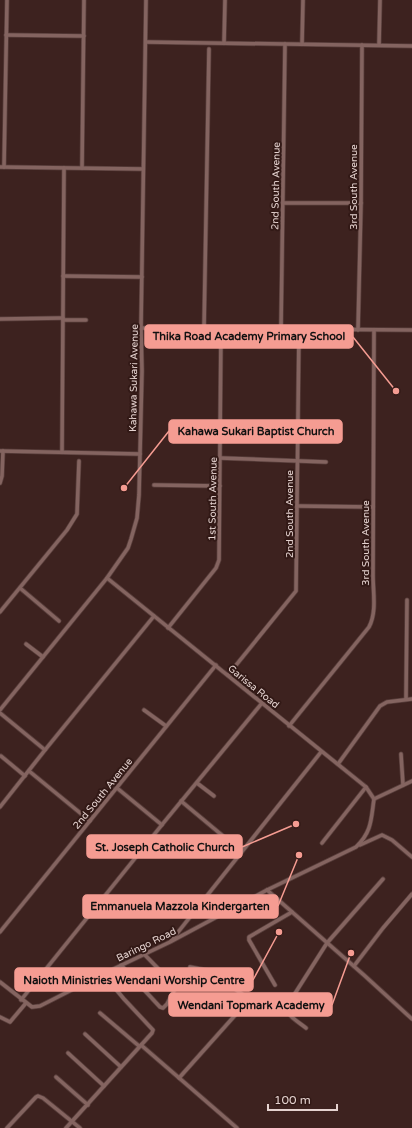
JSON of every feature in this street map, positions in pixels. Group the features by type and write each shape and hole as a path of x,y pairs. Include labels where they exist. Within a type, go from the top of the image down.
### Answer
{"street":[{"path":"7,0 2,167 144,169"},
{"path":"82,168 84,0"},
{"name":"Kahawa Sukari Avenue","path":"0,711 107,578 128,548 137,518 139,495 142,371 141,328 146,0"},
{"path":"224,43 225,0"},
{"path":"302,44 303,0"},
{"path":"379,45 380,0"},
{"path":"6,35 84,36"},
{"path":"146,42 209,46 224,43 412,46"},
{"name":"2nd South Avenue","path":"281,329 285,44"},
{"name":"3rd South Avenue","path":"358,330 361,203 362,45"},
{"path":"204,329 209,46"},
{"path":"62,452 64,168"},
{"path":"283,203 361,203"},
{"path":"63,276 142,277"},
{"path":"0,319 86,320"},
{"path":"141,328 412,330"},
{"name":"1st South Avenue","path":"168,628 218,564 221,329"},
{"name":"2nd South Avenue","path":"228,675 296,591 299,330"},
{"name":"3rd South Avenue","path":"289,726 369,627 373,620 374,330"},
{"path":"0,483 2,476 1,451 140,454"},
{"path":"0,612 67,530 77,514 78,453"},
{"path":"220,458 326,462"},
{"path":"154,485 220,486"},
{"path":"297,506 374,507"},
{"name":"Garissa Road","path":"107,578 366,787 374,799"},
{"path":"20,588 60,621"},
{"path":"406,699 407,600"},
{"path":"0,807 44,750 154,616"},
{"path":"407,640 412,640"},
{"path":"26,644 43,657"},
{"name":"2nd South Avenue","path":"0,932 216,665"},
{"path":"338,764 380,706 387,702 412,699"},
{"path":"0,701 5,704"},
{"path":"21,1000 262,703"},
{"path":"144,710 166,726"},
{"path":"0,711 44,750"},
{"path":"170,942 321,752"},
{"path":"401,754 403,785"},
{"path":"1,756 25,776"},
{"path":"29,771 90,821"},
{"path":"374,799 412,781"},
{"path":"197,783 214,796"},
{"path":"322,844 366,787"},
{"path":"117,788 162,825"},
{"name":"Baringo Road","path":"0,982 21,1000 32,1007 40,1006 170,942 267,890 356,847 368,833 374,799"},
{"path":"181,801 241,851"},
{"path":"356,847 382,834 392,840 412,857"},
{"path":"306,1028 288,1014 287,1006 327,942 383,879"},
{"path":"267,890 412,1019"},
{"path":"354,966 383,928 412,894"},
{"path":"275,985 248,940 249,937 292,912"},
{"path":"121,966 160,1008 163,1008 167,1004 176,987 144,954"},
{"path":"180,1078 238,1012 246,997 211,971 190,967"},
{"path":"66,1128 73,1122 152,1033 153,1030 103,974"},
{"path":"0,1017 10,1022 26,1003"},
{"path":"100,1013 180,1078 237,1128"},
{"path":"85,1034 121,1067"},
{"path":"68,1053 104,1086"},
{"path":"56,1077 88,1105"},
{"path":"7,1128 38,1096 43,1098 80,1128"}],"place":[{"name":"Thika Road Academy Primary School","path":"396,391"},
{"name":"Kahawa Sukari Baptist Church","path":"124,488"},
{"name":"St. Joseph Catholic Church","path":"296,824"},
{"name":"Emmanuela Mazzola Kindergarten","path":"299,855"},
{"name":"Naioth Ministries Wendani Worship Centre","path":"279,932"},
{"name":"Wendani Topmark Academy","path":"351,953"}]}
